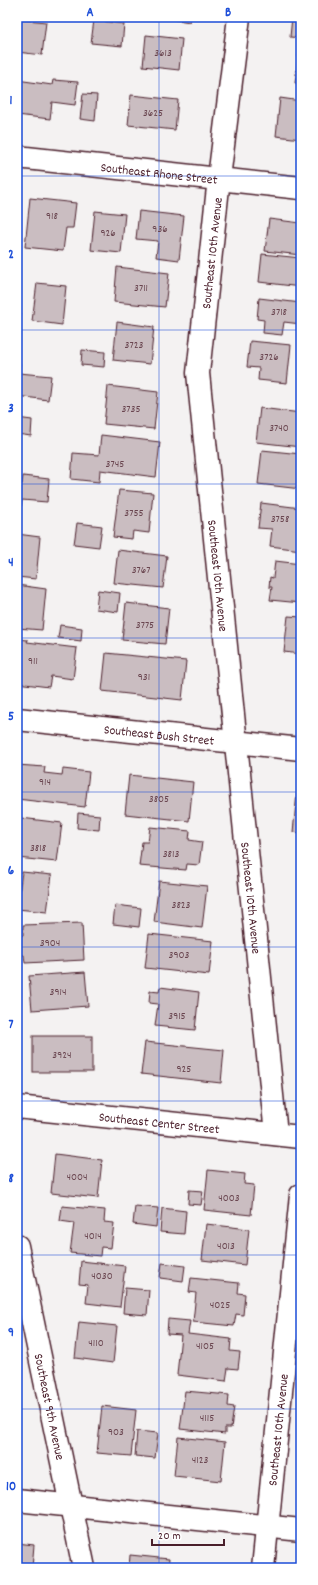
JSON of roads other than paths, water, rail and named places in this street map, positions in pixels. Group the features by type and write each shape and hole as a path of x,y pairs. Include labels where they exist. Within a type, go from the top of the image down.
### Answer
{"street":[{"name":"Southeast 10th Avenue","path":"239,17 219,178 198,372 276,1134"},
{"name":"Southeast Rhone Street","path":"17,157 301,188"},
{"name":"Southeast Bush Street","path":"17,719 301,749"},
{"name":"Southeast Center Street","path":"17,1107 301,1137"},
{"name":"Southeast 10th Avenue","path":"263,1568 301,1195"},
{"name":"Southeast 9th Avenue","path":"17,1246 84,1568"},
{"path":"17,1500 301,1530"}]}
